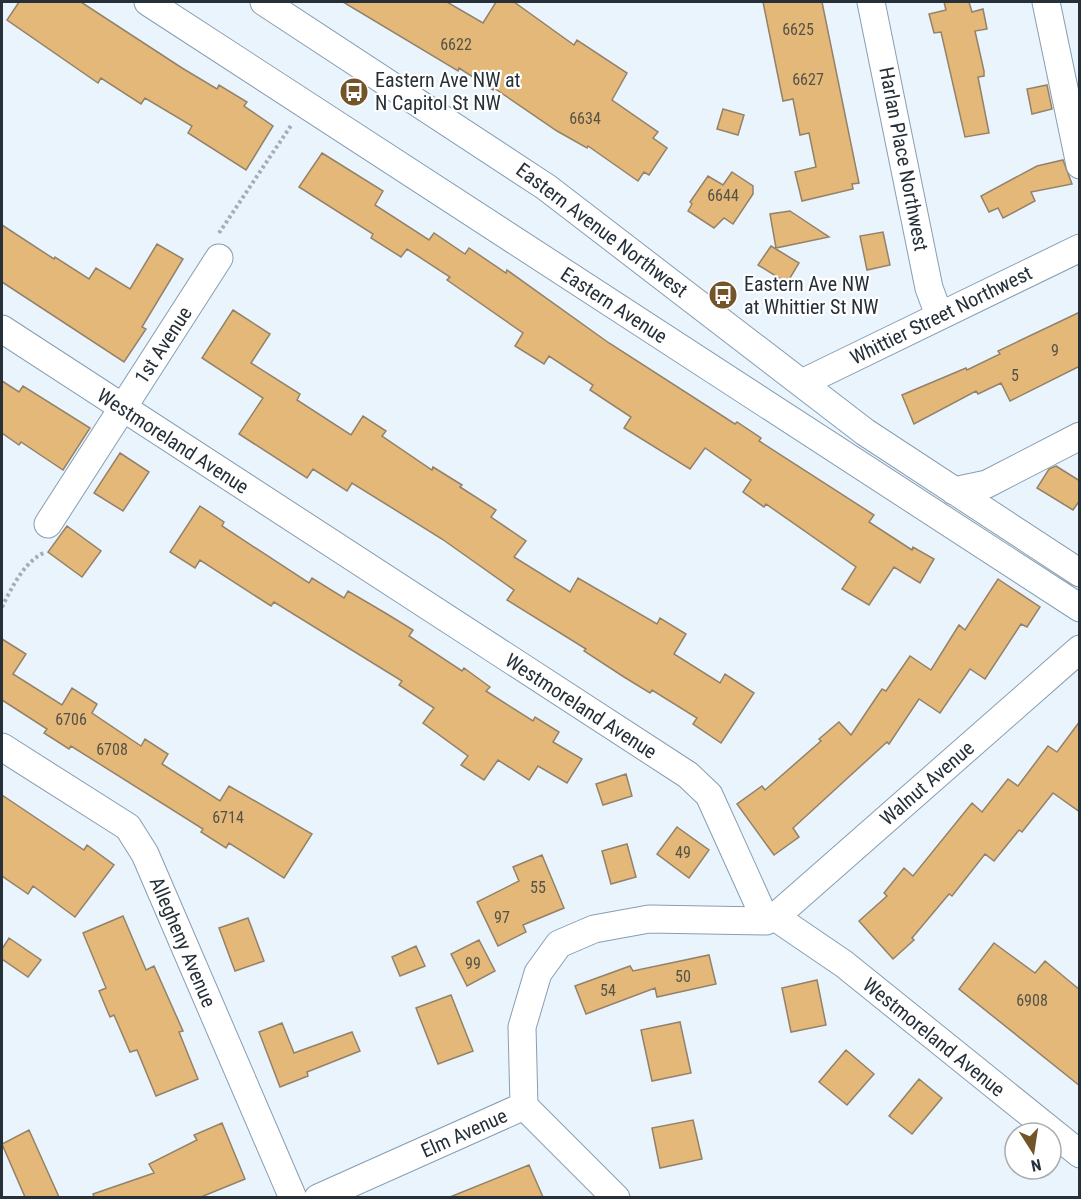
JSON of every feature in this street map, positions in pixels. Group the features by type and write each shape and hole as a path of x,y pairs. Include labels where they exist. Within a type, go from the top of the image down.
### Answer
{"street":[{"name":"Eastern Avenue","path":"148,2 1080,608"},
{"name":"Eastern Avenue Northwest","path":"264,2 546,187 865,432 1080,573"},
{"name":"Harlan Place Northwest","path":"871,2 929,288 939,315"},
{"path":"1046,2 1080,165"},
{"name":"Whittier Street Northwest","path":"802,383 1080,248"},
{"name":"1st Avenue","path":"48,524 219,258"},
{"name":"Westmoreland Avenue","path":"2,329 688,775 709,795 771,919 844,964 1080,1154"},
{"path":"954,491 987,484 1080,436"},
{"name":"Walnut Avenue","path":"771,919 1080,649"},
{"name":"Allegheny Avenue","path":"2,747 128,827 145,854 293,1197"},
{"name":"Elm Avenue","path":"318,1197 524,1106 522,1027 538,973 559,944 594,929 649,919 771,919"},
{"path":"524,1106 616,1197"}],"path":[{"path":"219,258 207,250 305,104"},
{"path":"2,607 14,584 36,556 46,552"}],"building":[{"path":"19,2 81,2 182,68 217,89 219,85 247,102 244,106 273,126 246,170 188,133 192,126 145,98 141,104 101,78 98,83 7,20"},
{"path":"343,2 447,2 483,23 496,2 514,2 574,45 577,40 627,73 612,100 658,132 653,138 667,148 649,175 644,172 638,181 588,146 587,148 557,131 494,88 493,90 459,68 458,71"},
{"path":"763,2 822,2 859,183 852,184 853,189 802,201 795,172 816,167 809,133 800,135 793,99 783,101"},
{"path":"944,2 969,2 972,12 983,9 987,29 975,31 984,71 984,76 978,77 989,133 965,137 941,32 934,33 929,14 946,10"},
{"path":"1047,85 1052,109 1032,114 1027,89"},
{"path":"723,109 744,115 738,135 717,129"},
{"path":"322,153 383,191 375,205 429,240 434,233 465,254 469,248 506,273 507,270 609,343 735,424 737,422 761,438 759,441 874,515 869,522 912,550 913,547 934,559 920,583 894,567 869,605 842,589 856,567 766,504 764,507 743,492 751,480 705,448 690,469 624,428 631,417 590,390 593,385 549,356 544,364 515,346 523,333 447,280 450,277 407,249 401,257 371,238 373,234 299,187"},
{"path":"1063,160 1072,184 1031,192 1035,201 1003,218 998,208 989,212 981,196 1037,166"},
{"path":"732,172 753,186 753,194 733,224 724,218 714,228 688,211 692,204 690,202 708,176 723,185"},
{"path":"790,211 829,237 776,248 770,214"},
{"path":"2,225 89,279 96,268 130,289 157,244 183,259 142,327 146,329 124,362 2,282"},
{"path":"883,232 890,265 867,270 860,236"},
{"path":"771,246 799,263 787,283 758,265"},
{"path":"233,310 270,334 251,363 300,394 297,400 351,435 363,416 386,431 382,436 432,470 433,467 462,485 460,487 496,510 491,517 526,541 514,557 570,592 578,578 657,624 660,618 686,634 674,654 720,683 725,674 754,693 721,743 693,724 697,718 652,690 650,693 624,677 584,651 586,649 507,600 514,590 442,539 352,483 347,491 313,469 307,478 239,434 263,398 202,358"},
{"path":"1080,312 1080,366 1010,401 1001,383 978,394 976,391 914,424 902,395 966,368 967,370 1000,354 998,351"},
{"path":"2,381 19,392 23,386 90,428 63,470 21,442 19,445 2,433"},
{"path":"120,453 149,472 123,511 94,493"},
{"path":"1056,466 1080,481 1080,500 1073,510 1037,488 1049,469"},
{"path":"200,506 224,522 222,526 309,583 312,578 344,598 348,591 413,630 409,636 462,671 464,668 490,687 486,691 533,721 535,717 559,732 553,742 582,759 567,783 538,766 529,780 498,760 484,780 461,765 468,756 423,723 434,708 399,685 402,681 274,602 271,606 200,560 195,568 170,552"},
{"path":"67,526 101,551 82,577 48,552"},
{"path":"998,579 1040,607 1027,627 1021,624 985,679 970,669 940,713 919,699 889,744 887,742 793,828 799,837 774,855 737,804 762,786 765,790 821,741 819,739 839,722 851,735 882,689 886,691 910,656 931,670 959,625 965,630"},
{"path":"2,639 26,654 13,674 62,705 72,688 97,704 92,713 141,746 145,739 168,754 162,764 220,801 229,786 312,834 284,878 229,843 226,848 201,832 203,829 71,746 69,749 44,733 47,729 2,700"},
{"path":"1080,721 1080,812 1053,793 1022,832 1019,830 994,861 985,854 952,896 949,894 912,938 914,940 893,959 859,921 887,896 884,893 904,868 913,876 972,803 982,812 1008,779 1018,786 1048,746 1057,752"},
{"path":"626,774 632,796 603,805 596,784"},
{"path":"2,795 84,850 87,845 114,865 75,917 33,886 28,894 2,876"},
{"path":"677,827 709,850 689,878 657,854"},
{"path":"627,844 636,877 611,884 602,851"},
{"path":"542,855 564,908 523,925 526,932 498,946 477,902 519,881 513,867"},
{"path":"123,916 146,970 154,966 183,1031 179,1032 198,1079 156,1096 137,1050 130,1052 114,1015 110,1017 99,991 106,988 83,933"},
{"path":"248,918 264,961 235,971 219,928"},
{"path":"9,938 41,960 28,977 2,959 2,949"},
{"path":"479,940 495,971 467,986 451,954"},
{"path":"994,943 1035,973 1045,961 1080,990 1080,1086 959,989"},
{"path":"416,946 425,966 400,976 392,957"},
{"path":"709,955 716,984 657,997 655,988 586,1014 575,986 630,966 633,971"},
{"path":"817,980 826,1025 791,1032 782,988"},
{"path":"451,995 473,1051 438,1064 416,1008"},
{"path":"680,1022 691,1073 652,1081 641,1030"},
{"path":"282,1023 294,1053 352,1032 360,1051 307,1072 308,1076 280,1087 259,1032"},
{"path":"846,1050 874,1074 847,1105 819,1082"},
{"path":"919,1079 942,1098 912,1134 889,1116"},
{"path":"693,1120 702,1159 660,1168 652,1128"},
{"path":"222,1123 245,1179 201,1197 94,1197 93,1194 154,1173 149,1164 197,1140 194,1135"},
{"path":"29,1130 59,1197 25,1197 2,1144"},
{"path":"529,1165 543,1197 450,1197"}],"place":[{"name":"Eastern Ave NW at N Capitol St NW","path":"354,92"},
{"name":"Eastern Ave NW at Whittier St NW","path":"723,295"}]}
